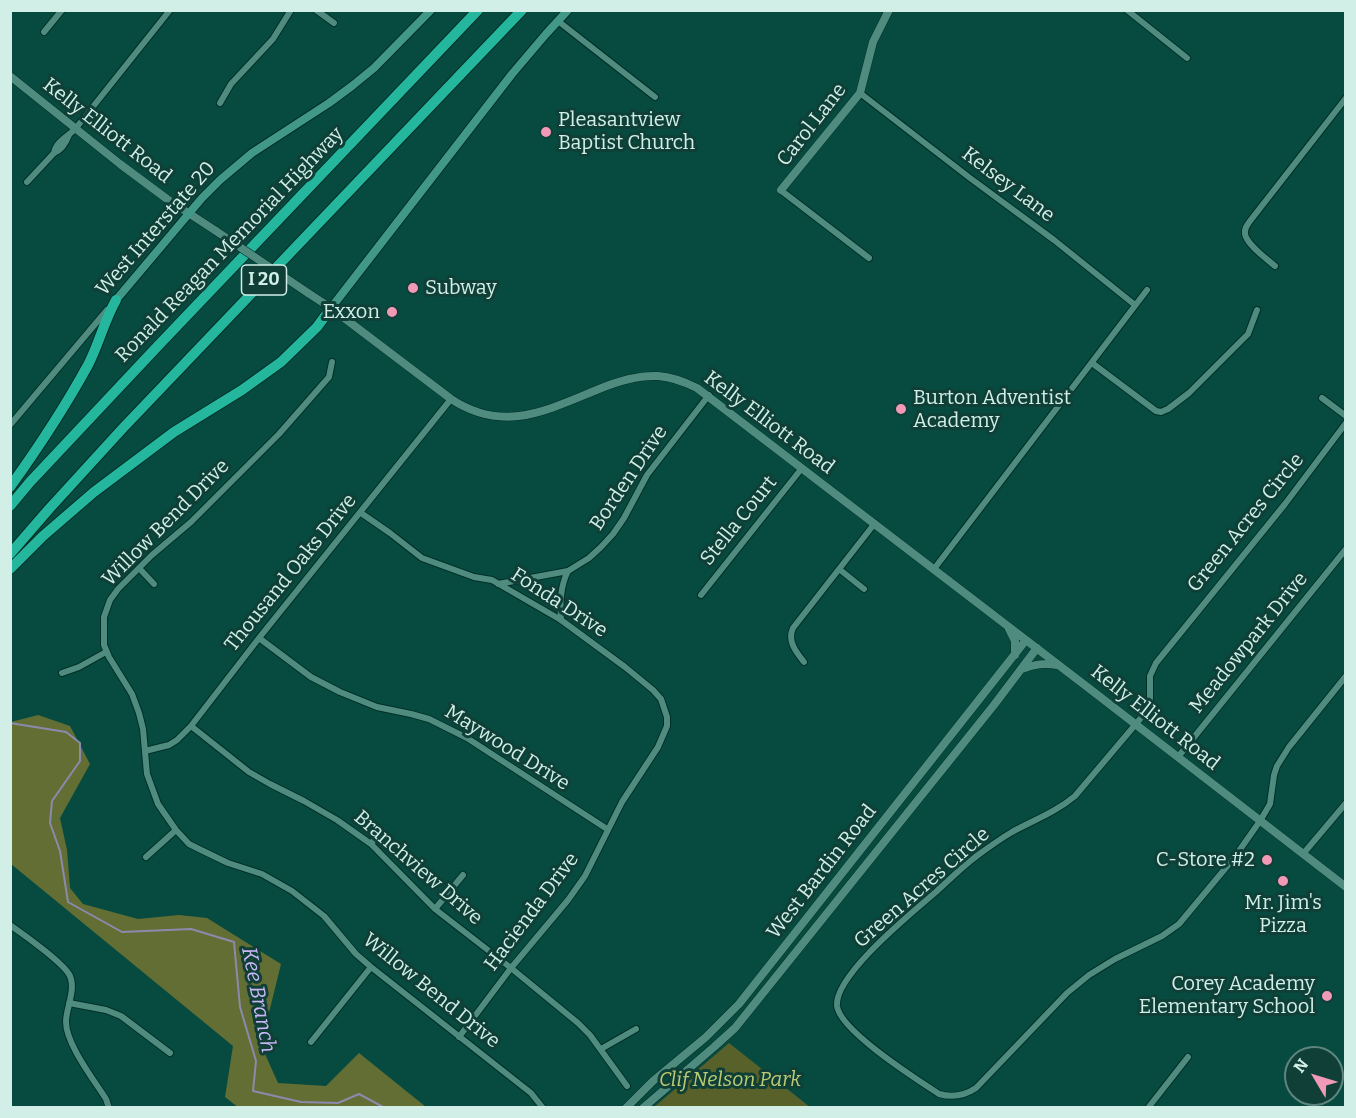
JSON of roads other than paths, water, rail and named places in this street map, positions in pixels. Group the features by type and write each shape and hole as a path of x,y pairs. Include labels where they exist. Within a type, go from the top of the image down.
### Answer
{"highway":[{"name":"Ronald Reagan Memorial Highway","path":"10,506 155,349 478,10"},
{"name":"I 20","path":"10,554 123,428 522,10"},
{"path":"10,487 89,363 108,314 116,300"},
{"path":"10,569 43,536 94,492 174,432 242,390 281,362 317,327 332,308"}],"main road":[{"name":"West Interstate 20","path":"116,300 202,198 237,164 329,103 374,68 431,10"},
{"path":"332,308 510,77 568,10"}],"street":[{"path":"45,32 62,10"},
{"path":"27,182 54,153 62,138 73,132 170,10"},
{"path":"220,103 231,84 273,39 291,10"},
{"path":"316,10 334,23"},
{"name":"Carol Lane","path":"782,191 860,93 873,42 889,10"},
{"path":"1126,10 1187,58"},
{"path":"558,21 655,97"},
{"name":"Kelly Elliott Road","path":"10,76 73,132 332,308 460,405 478,413 498,417 525,416 619,381 647,376 680,380 709,395 1346,887"},
{"name":"Kelsey Lane","path":"860,93 1054,240 1135,305"},
{"path":"1275,266 1246,238 1245,229 1346,98"},
{"path":"782,191 869,258"},
{"path":"934,569 1148,290"},
{"name":"West Interstate 20","path":"10,425 116,300"},
{"path":"1092,363 1156,411 1161,412 1188,393 1248,334 1257,310"},
{"name":"Willow Bend Drive","path":"332,362 329,377 279,434 118,589 110,600 104,616 104,645 132,694 139,713 151,789 167,818 189,844 228,863 262,874 292,891 324,916 356,954 371,967 531,1094 543,1107"},
{"name":"Borden Drive","path":"498,584 568,571 589,558 614,534 647,475 709,395"},
{"path":"1322,398 1346,416"},
{"name":"Thousand Oaks Drive","path":"145,751 169,745 191,726 451,399"},
{"path":"10,410 18,415"},
{"name":"Green Acres Circle","path":"1260,821 1179,924 1162,936 1115,959 1089,975 1067,993 983,1082 968,1093 948,1097 939,1094 875,1050 849,1025 837,1007 841,991 851,974 879,942 976,856 1012,832 1065,805 1075,796 1146,712 1150,700 1150,676 1156,663 1285,504 1346,423"},
{"name":"Stella Court","path":"701,595 802,468"},
{"name":"Fonda Drive","path":"361,513 422,558 474,577 492,580 561,620 653,690 661,699 663,706"},
{"path":"804,662 792,644 790,633 875,523"},
{"name":"Meadowpark Drive","path":"1178,757 1346,549"},
{"path":"139,568 154,584"},
{"path":"839,569 864,589"},
{"path":"561,620 560,598 564,578 568,571"},
{"path":"1006,625 1015,641 1014,655"},
{"name":"Maywood Drive","path":"259,638 310,676 340,692 377,707 429,719 467,738 607,829"},
{"name":"West Bardin Road","path":"626,1107 706,1037 739,1004 1026,640"},
{"name":"West Bardin Road","path":"643,1107 735,1028 1037,648"},
{"path":"62,673 79,667 106,652"},
{"path":"1021,670 1038,663 1060,666"},
{"path":"1260,821 1270,804 1274,775 1288,747 1346,676"},
{"name":"Hacienda Drive","path":"459,1037 585,876 622,802 660,743 667,726 663,706"},
{"name":"Branchview Drive","path":"191,726 249,772 313,806 371,844 435,909 578,1023 601,1049 627,1086"},
{"path":"1303,854 1346,802"},
{"path":"146,857 176,830"},
{"path":"371,844 376,837"},
{"path":"435,909 463,875"},
{"path":"10,925 70,976 72,990 66,1022 68,1035 109,1107"},
{"path":"310,1042 371,967"},
{"path":"69,1003 106,1010 121,1016 170,1053"},
{"path":"601,1049 636,1029"},
{"path":"706,1037 714,1047"},
{"path":"1148,1107 1188,1057"}],"waterway":[{"name":"Kee Branch","path":"10,723 66,732 80,743 80,761 52,801 50,823 60,851 68,902 122,932 191,929 234,942 240,1007 256,1061 253,1091 301,1102 338,1103 359,1094 385,1108"}],"place":[{"name":"Pleasantview Baptist Church","path":"546,132"},
{"name":"Subway","path":"413,288"},
{"name":"Exxon","path":"392,312"},
{"name":"Burton Adventist Academy","path":"901,409"},
{"name":"C-Store #2","path":"1267,860"},
{"name":"Mr. Jim's Pizza","path":"1283,881"},
{"name":"Corey Academy Elementary School","path":"1327,996"}],"park label":[{"name":"Clif Nelson Park","path":"730,1080"}]}
